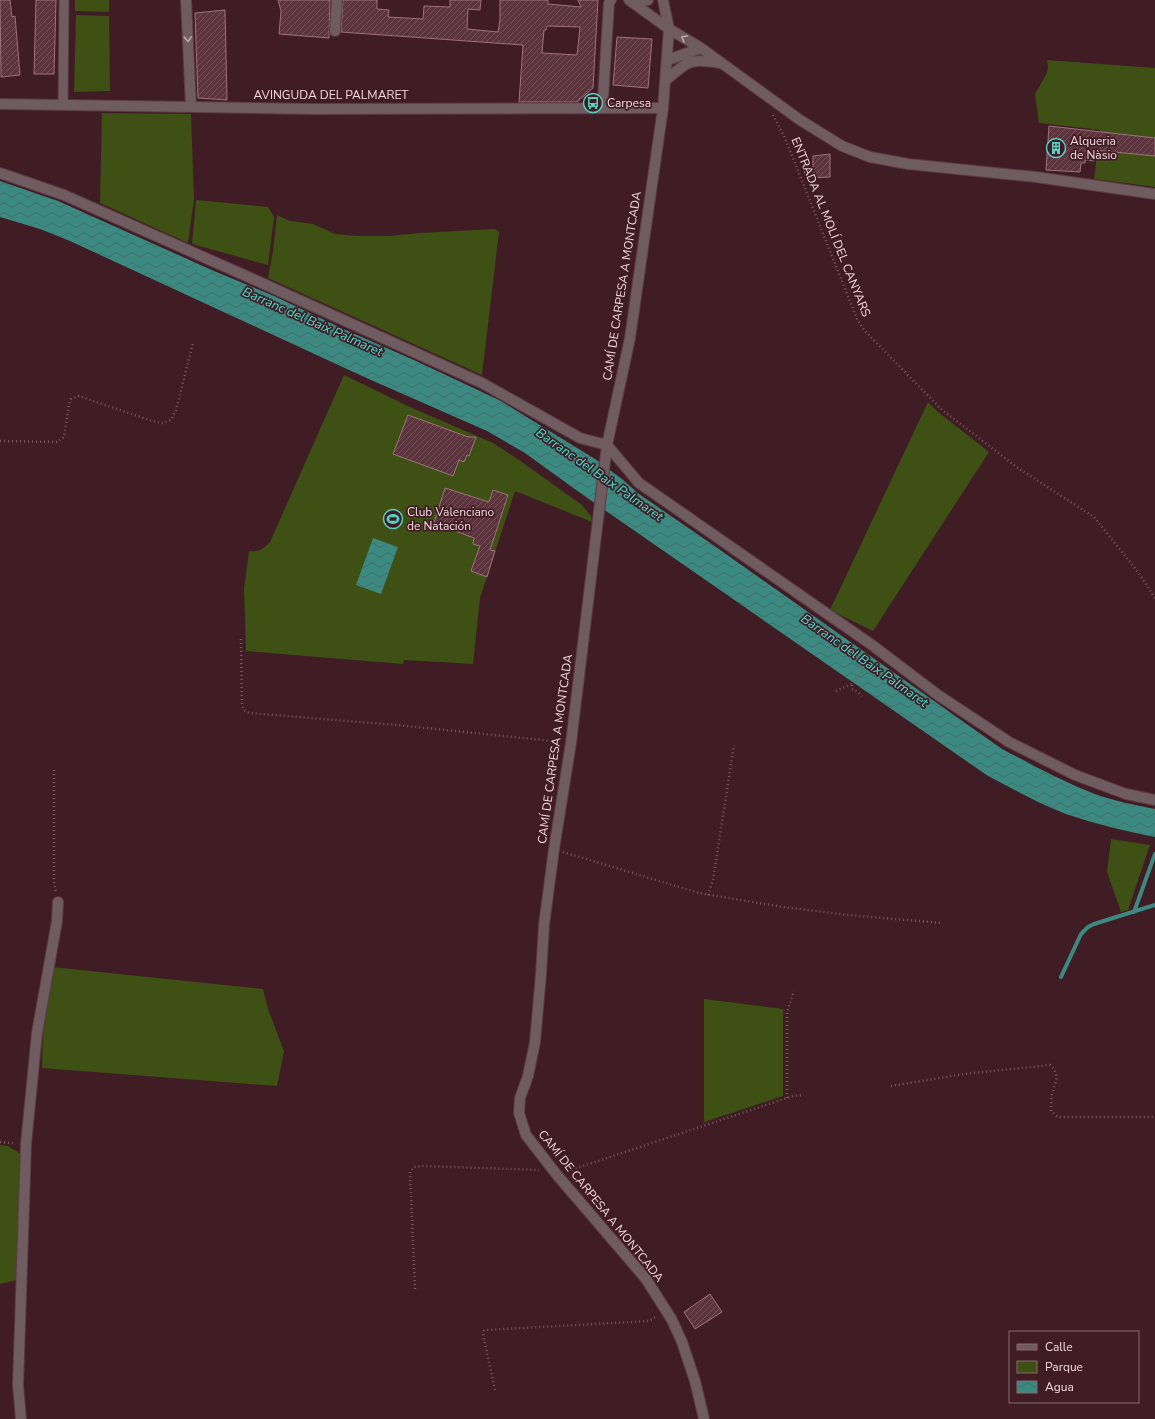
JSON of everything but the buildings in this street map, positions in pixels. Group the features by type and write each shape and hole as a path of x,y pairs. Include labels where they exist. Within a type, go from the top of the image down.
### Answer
{"street":[{"path":"63,105 64,0"},
{"path":"186,0 191,107"},
{"path":"335,31 337,0"},
{"path":"603,98 609,3 611,0"},
{"path":"631,1 648,0"},
{"name":"CAMÍ DE CARPESA A MONTCADA","path":"663,0 670,29 663,108 630,338 607,450 571,743 554,849 544,925 535,1042 528,1076 520,1098 519,1113 526,1134 555,1173 646,1279 672,1320 682,1342 695,1381 704,1419"},
{"path":"631,1 670,29 701,48 800,120 842,146 870,157 908,164 1036,177 1155,194"},
{"path":"669,47 687,63"},
{"path":"668,60 678,55 701,48"},
{"path":"665,82 687,63 700,60 722,63"},
{"name":"AVINGUDA DEL PALMARET","path":"0,104 313,109 663,108"},
{"path":"0,173 64,195 482,383 580,438 607,450 639,483 877,649 938,695 1009,742 1082,777 1126,794 1155,800"},
{"path":"21,1419 18,1385 26,1148 37,1033 57,921 58,902"}],"path":[{"name":"ENTRADA AL MOLÍ DEL CANYARS","path":"766,96 768,105 785,138 857,319 864,330 941,409 1018,468 1094,517 1138,572 1155,598"},
{"path":"0,441 57,442 64,437 69,404 72,399 79,396 162,423 172,420 176,410 193,343"},
{"path":"241,639 242,705 244,710 249,713 397,725 571,743"},
{"path":"836,691 852,684 877,649"},
{"path":"852,684 852,689 862,696"},
{"path":"708,895 713,880 734,744"},
{"path":"54,770 54,882 58,902"},
{"path":"554,849 708,895 783,907 848,915 943,923"},
{"path":"787,1098 787,1012 794,991"},
{"path":"891,1086 964,1074 1050,1065 1055,1070 1057,1080 1051,1096 1051,1111 1058,1117 1155,1117"},
{"path":"415,1289 410,1172 414,1167 431,1166 555,1173 787,1098 803,1095"},
{"path":"0,1142 12,1143 26,1148"},
{"path":"495,1390 483,1334 486,1330 649,1321 666,1311"}],"green space":[{"path":"75,0 109,0 109,12 75,11"},
{"path":"76,15 109,16 110,91 74,92"},
{"path":"1047,60 1155,68 1155,187 1094,179 1100,130 1039,123 1035,94 1047,73"},
{"path":"102,113 191,114 194,199 188,243 100,203"},
{"path":"196,200 268,207 274,217 268,265 192,244"},
{"path":"277,215 290,221 313,224 335,234 358,236 389,236 495,229 499,232 482,375 268,278"},
{"name":"Club Valenciano de Natación","path":"344,375 410,407 493,443 582,505 591,516 592,522 515,491 480,598 473,664 404,660 403,664 246,651 244,589 249,551 261,550 270,542"},
{"path":"928,402 938,412 989,452 873,631 830,610"},
{"path":"1111,839 1150,845 1128,910 1121,912 1107,872"},
{"path":"52,967 263,989 268,1009 284,1051 277,1086 42,1068 43,1027"},
{"path":"704,999 783,1009 783,1096 704,1122"},
{"path":"0,1145 8,1146 21,1154 17,1280 0,1284"}],"water":[{"name":"Barranc del Baix Palmaret","path":"0,181 58,201 214,271 274,296 499,400 595,459 639,494 1002,749 1060,779 1095,794 1117,801 1155,809 1155,837 1110,827 1066,814 1036,801 988,776 583,495 525,453 487,431 362,376 70,241 40,229 0,217"},
{"path":"373,538 398,547 381,594 356,585"}],"waterway":[{"path":"1134,912 1155,854"},
{"path":"1061,977 1081,934 1088,927 1155,905"}],"place":[{"name":"Carpesa","path":"593,103"},
{"name":"Alqueria de Nàsio","path":"1056,148"},
{"name":"Club Valenciano de Natación","path":"393,519"}]}
